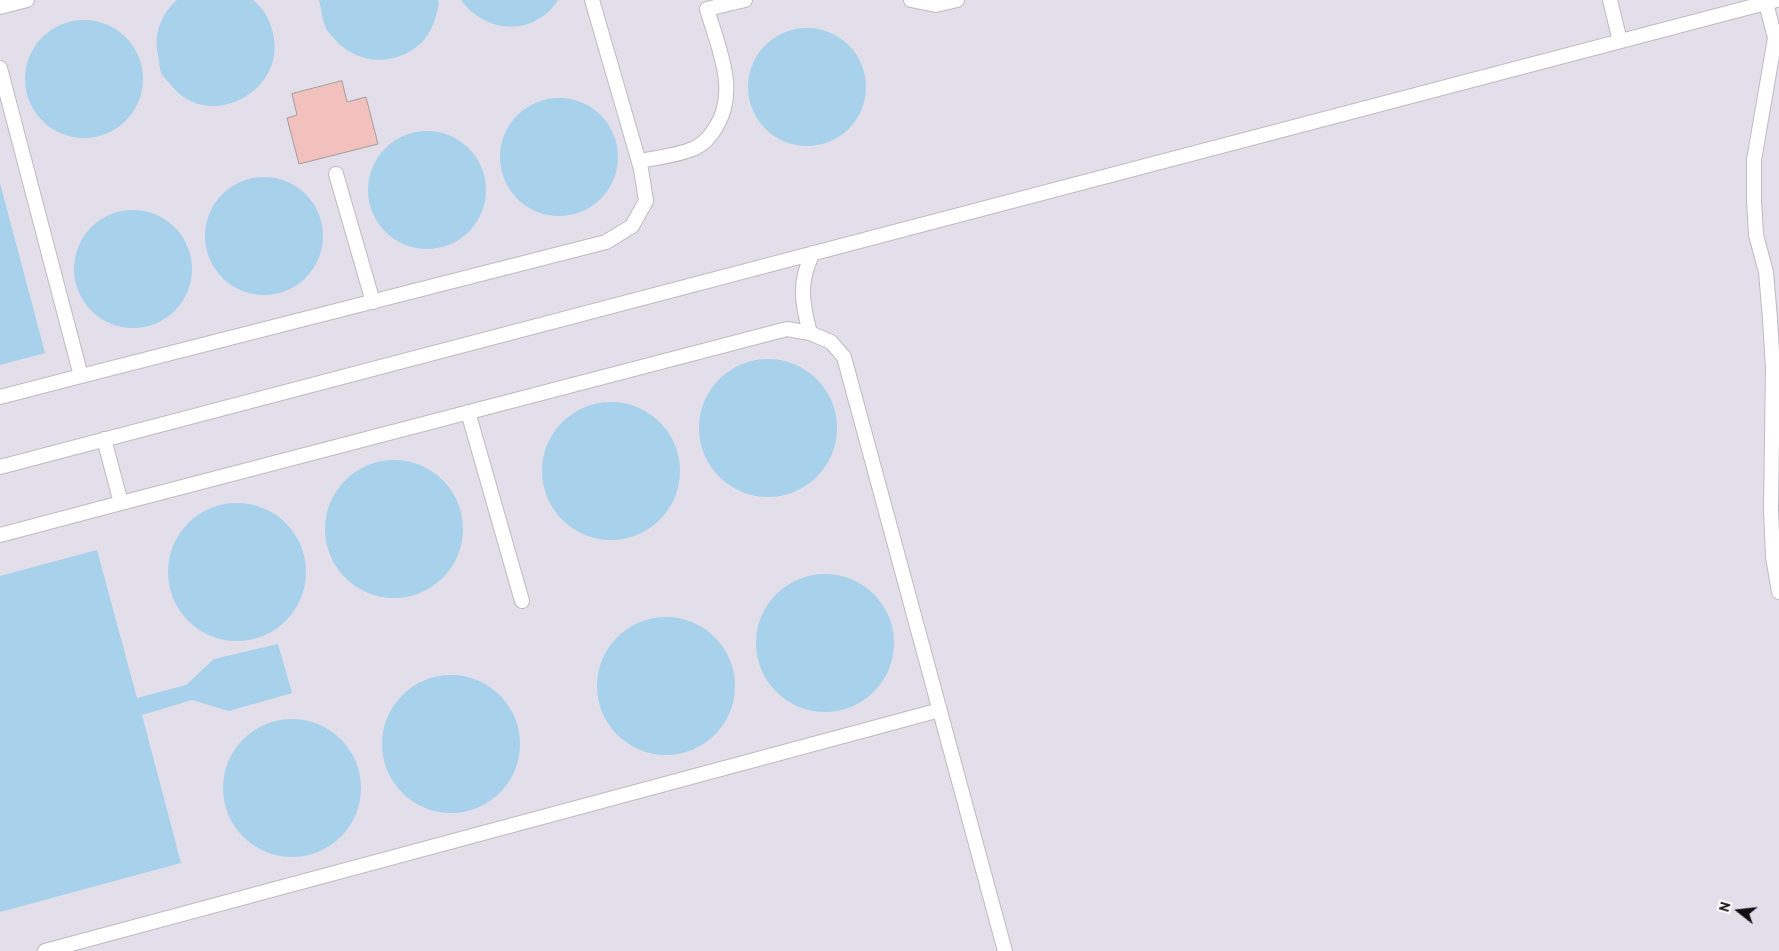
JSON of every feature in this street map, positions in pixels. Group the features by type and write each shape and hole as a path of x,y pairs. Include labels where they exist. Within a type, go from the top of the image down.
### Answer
{"lane":[{"path":"0,7 26,0"},
{"path":"0,397 606,242 632,226 646,201 639,161 592,0"},
{"path":"639,161 693,149 710,137 721,120 727,97 726,78 706,5 745,0"},
{"path":"912,0 936,5 957,0"},
{"path":"1610,0 1620,41"},
{"path":"0,467 1620,41 1737,5 1771,1 1775,38 1754,160 1754,200 1756,235 1766,272 1771,329 1773,368 1771,510 1773,557 1779,592"},
{"path":"0,68 81,376"},
{"path":"336,174 373,302"},
{"path":"810,333 802,305 805,269 813,253"},
{"path":"0,535 787,329 810,333 831,342 844,358 1005,951"},
{"path":"468,412 522,601"},
{"path":"104,439 121,503"},
{"path":"45,951 940,710"}],"shaded area":[{"path":"0,0 1779,0 1779,951 0,951"}],"water":[{"path":"177,0 253,0 261,8 270,22 273,33 273,59 266,76 254,90 239,100 221,105 203,105 186,99 164,78 159,66 158,32 167,11"},
{"path":"319,0 438,0 439,3 435,20 420,44 398,57 374,60 351,52 330,34 324,23"},
{"path":"461,0 558,0 548,12 536,20 510,27 496,25 483,20"},
{"path":"84,20 107,24 126,37 139,56 143,79 139,102 126,121 107,134 84,138 61,134 42,121 29,102 25,79 29,56 42,37 61,24"},
{"path":"807,28 830,32 849,45 862,64 866,87 862,110 849,129 830,142 807,146 784,142 765,129 752,110 748,87 752,64 765,45 784,32"},
{"path":"559,98 582,102 601,115 614,134 618,157 614,180 601,199 582,212 559,216 536,212 517,199 504,180 500,157 504,134 517,115 536,102"},
{"path":"427,131 450,135 469,148 482,167 486,190 482,213 469,232 450,245 427,249 404,245 385,232 372,213 368,190 372,167 385,148 404,135"},
{"path":"264,177 287,181 306,194 319,213 323,236 319,259 306,278 287,291 264,295 241,291 222,278 209,259 205,236 209,213 222,194 241,181"},
{"path":"0,183 45,353 0,365"},
{"path":"133,210 156,214 175,227 188,246 192,269 188,292 175,311 156,324 133,328 110,324 91,311 78,292 74,269 78,246 91,227 110,214"},
{"path":"768,359 794,365 817,379 831,402 837,428 831,454 817,477 794,491 768,497 742,491 719,477 705,454 699,428 705,402 719,379 742,365"},
{"path":"611,402 637,408 649,414 659,423 668,433 674,445 680,471 674,497 668,509 659,519 649,528 637,534 611,540 585,534 573,528 563,519 554,509 548,497 542,471 548,445 554,433 563,423 573,414 585,408"},
{"path":"394,460 420,466 432,472 442,481 451,491 457,503 463,529 457,555 451,567 442,577 432,586 420,592 394,598 368,592 356,586 346,577 337,567 331,555 325,529 331,503 337,491 346,481 356,472 368,466"},
{"path":"237,503 263,509 275,515 285,524 294,534 300,546 306,572 300,598 294,610 285,620 275,629 263,635 237,641 211,635 199,629 189,620 180,610 174,598 168,572 174,546 180,534 189,524 199,515 211,509"},
{"path":"97,550 137,698 186,685 214,659 278,644 292,693 229,711 192,700 142,715 181,863 0,912 0,576"},
{"path":"825,574 851,580 863,586 873,595 882,605 888,617 894,643 888,669 882,681 873,691 863,700 851,706 825,712 799,706 787,700 777,691 768,681 762,669 756,643 762,617 768,605 777,595 787,586 799,580"},
{"path":"666,617 692,623 715,637 729,660 735,686 729,712 715,735 692,749 666,755 640,749 617,735 603,712 597,686 603,660 617,637 640,623"},
{"path":"451,675 477,681 489,687 499,696 508,706 514,718 520,744 514,770 508,782 499,792 489,801 477,807 451,813 425,807 413,801 403,792 394,782 388,770 382,744 388,718 394,706 403,696 413,687 425,681"},
{"path":"292,719 318,725 330,731 340,740 349,750 355,762 361,788 355,814 349,826 340,836 330,845 318,851 292,857 266,851 254,845 244,836 235,826 229,814 223,788 229,762 235,750 244,740 254,731 266,725"}],"building":[{"path":"342,81 347,102 366,97 378,144 299,164 287,118 297,115 292,94"}]}
